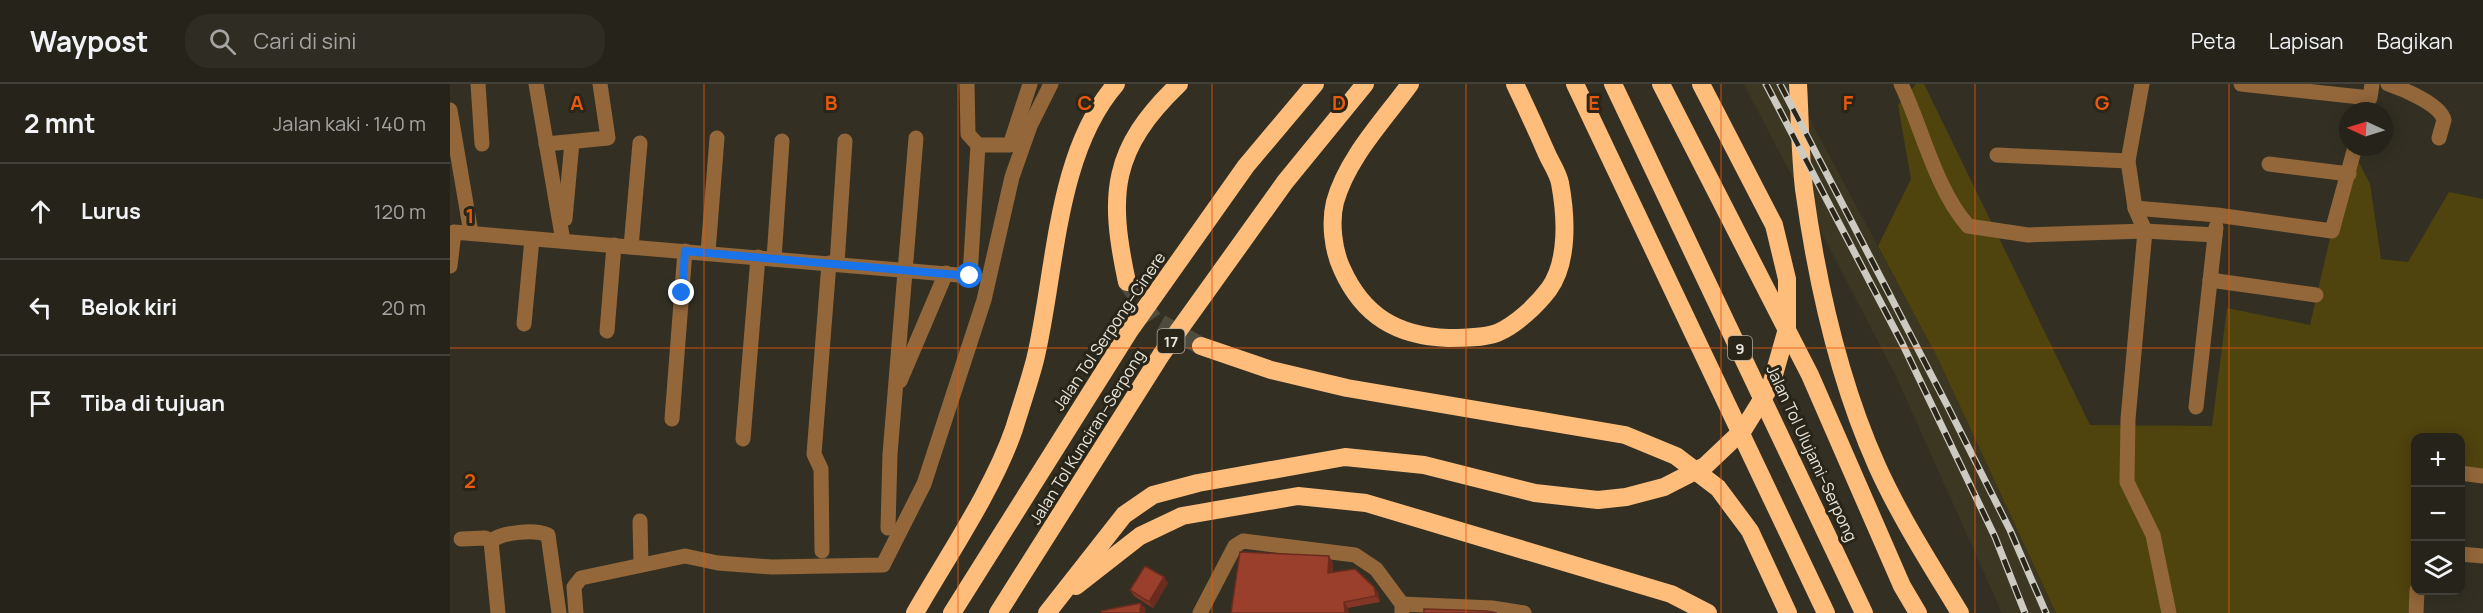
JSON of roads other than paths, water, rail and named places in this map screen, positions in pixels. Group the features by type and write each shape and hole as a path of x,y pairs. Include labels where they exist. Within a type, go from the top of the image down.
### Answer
{"highway":[{"path":"915,613 984,493 1013,432 1035,360 1066,194 1084,139 1105,97 1116,84"},
{"path":"1127,282 1119,241 1116,192 1126,150 1155,107 1179,84"},
{"name":"Jalan Tol Serpong–Cinere","path":"952,613 1130,330 1246,166 1315,84"},
{"name":"Jalan Tol Kunciran–Serpong","path":"998,613 1161,356 1285,182 1365,84"},
{"path":"1410,84 1345,175 1334,204 1333,234 1338,260 1350,287 1371,312 1396,328 1421,337 1462,338 1497,333 1529,311 1550,288 1562,259 1564,221 1559,181 1516,87"},
{"name":"9","path":"1575,84 1826,613"},
{"name":"Jalan Tol Ulujami–Serpong","path":"1613,84 1864,613"},
{"path":"1661,84 1810,375 1902,586 1918,613"},
{"path":"1049,609 1124,515 1153,495 1198,483 1345,456 1424,465 1535,493 1598,500 1626,497 1664,487 1705,466 1743,430 1771,385 1787,329 1787,279 1774,225 1701,84"},
{"path":"1798,84 1804,187 1818,279 1843,373 1877,465 1909,528 1960,613"},
{"path":"1201,346 1271,370 1347,388 1625,435 1676,456 1718,488 1750,531 1788,613"},
{"path":"1049,609 1140,536 1182,516 1298,496 1377,506 1671,594 1708,613"}],"street":[{"path":"478,84 482,144"},
{"path":"536,84 563,241"},
{"path":"546,144 608,138 600,84"},
{"path":"450,266 454,232 970,276 978,145 968,134 967,84"},
{"path":"978,145 1010,145 1030,84"},
{"path":"576,613 574,587 581,578 685,556 718,562 772,567 879,567 888,561 924,484 984,300 1012,177 1030,126 1051,84"},
{"path":"1901,84 1948,196 1956,212 1968,226 2028,235 2145,231 2215,235"},
{"path":"2142,84 2128,161 2135,208 2145,231 2128,419 2127,482 2153,535 2169,613"},
{"path":"2241,84 2370,98 2372,84"},
{"path":"2388,84 2418,97 2443,115 2439,138"},
{"path":"450,110 471,233"},
{"path":"708,252 717,138"},
{"path":"888,528 895,394 916,138"},
{"path":"743,439 782,141"},
{"path":"822,551 821,469 814,454 845,141"},
{"path":"563,241 572,142"},
{"path":"631,247 640,143"},
{"path":"1996,155 2128,161"},
{"path":"2135,208 2217,215 2332,231 2353,156"},
{"path":"2270,164 2349,174"},
{"path":"2196,407 2217,215"},
{"path":"524,324 532,238"},
{"path":"607,331 614,245"},
{"path":"672,419 685,251"},
{"path":"895,394 946,273"},
{"path":"2210,280 2316,295"},
{"path":"2465,474 2483,476"},
{"path":"640,521 641,566"},
{"path":"491,541 497,536 541,532 548,535 559,613"},
{"path":"461,539 485,538 491,541"},
{"path":"491,541 498,613"},
{"path":"1200,613 1235,546 1243,541 1355,555 1376,569 1402,609 1492,608 1524,613"},
{"path":"2465,554 2483,556"},
{"path":"2416,613 2417,595"}],"tunnel":[{"path":"1127,282 1153,319 1201,346"}],"railway":[{"path":"1766,84 1903,345 1995,537 2025,613"},
{"path":"1780,84 2010,530 2046,613"}]}
